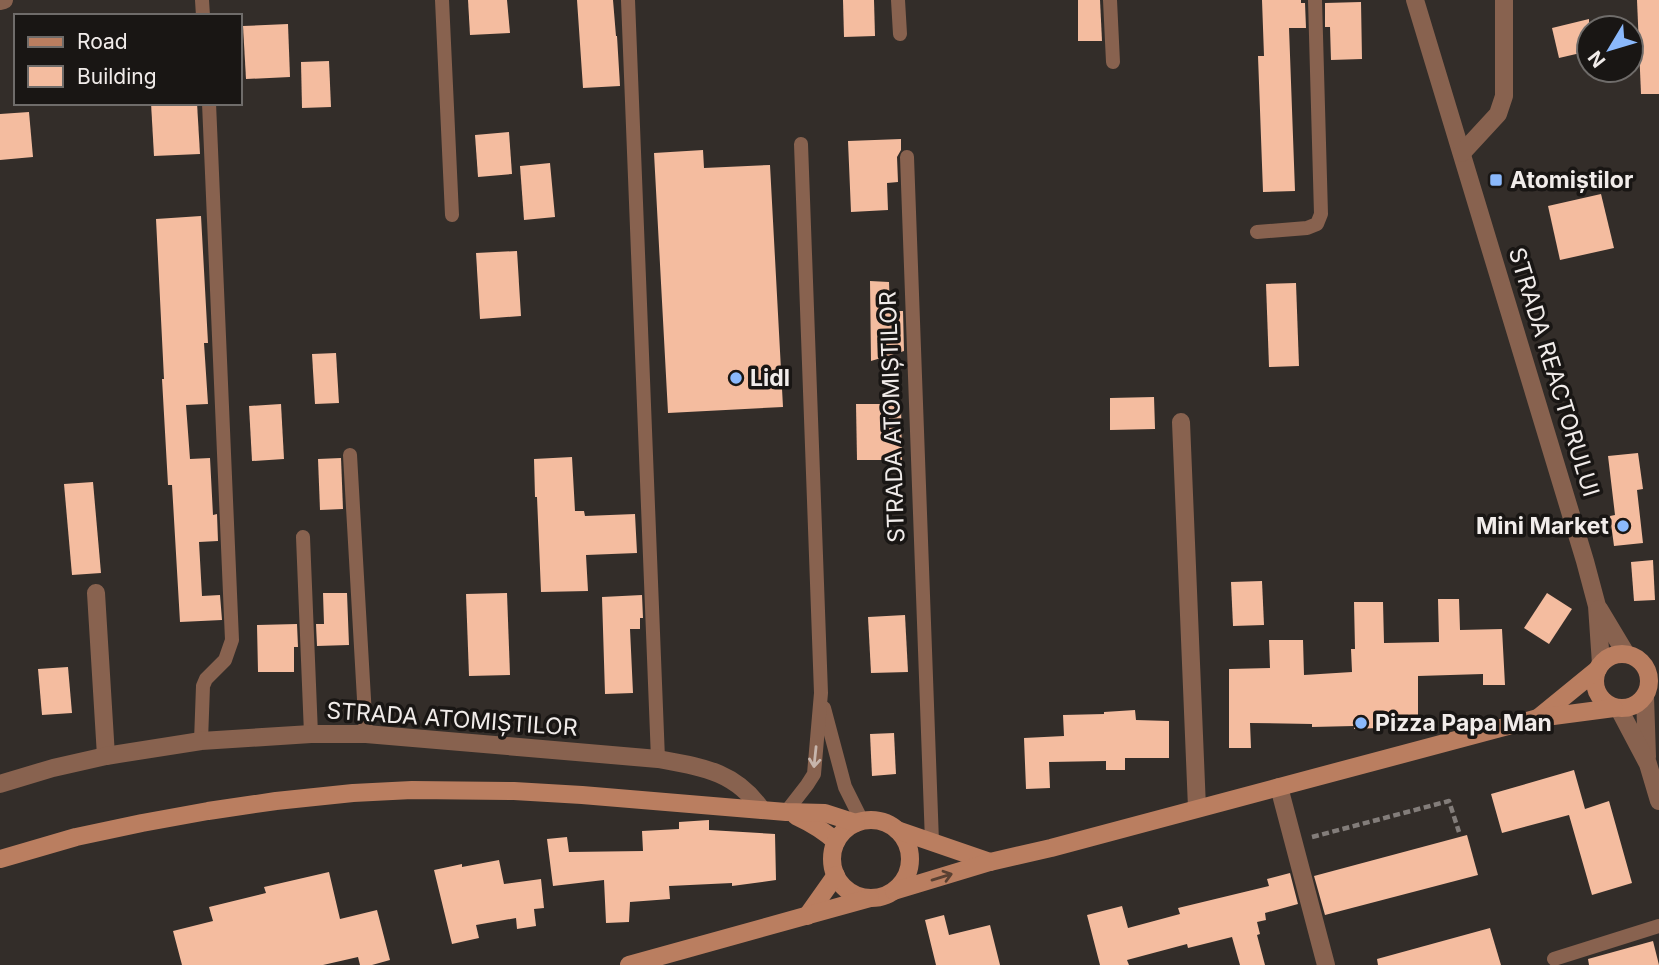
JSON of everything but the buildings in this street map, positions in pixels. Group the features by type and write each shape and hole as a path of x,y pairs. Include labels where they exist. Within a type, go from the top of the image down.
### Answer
{"main road":[{"path":"629,965 870,898 882,897 990,862 1538,718 1633,707 1651,693 1651,667 1626,654 1612,656 1538,718"},
{"path":"1600,666 1595,677 1596,690 1606,703 1617,708"},
{"path":"0,859 76,837 142,823 276,802 354,793 412,790 582,794 825,813 859,822 873,820 886,823 897,830 990,862"},
{"path":"786,812 810,822 836,842"},
{"path":"859,822 843,832 836,842 833,864 844,887 856,895 870,898"},
{"path":"894,891 904,881 910,862 906,841 897,830"},
{"path":"807,916 836,875"}],"street":[{"name":"STRADA REACTORULUI","path":"1415,0 1597,606 1600,666"},
{"path":"1462,153 1498,114 1504,96 1504,0"},
{"path":"1181,422 1197,808"},
{"path":"96,593 106,756"},
{"name":"STRADA REACTORULUI","path":"1597,606 1626,654"},
{"path":"1648,764 1651,693"},
{"path":"1617,708 1648,764 1659,801"},
{"name":"STRADA ATOMIȘTILOR","path":"0,784 106,756 201,741 311,734 366,734 658,759 725,776 748,792 762,810"},
{"path":"1279,787 1326,965"}],"lane":[{"path":"442,0 452,215"},
{"path":"628,0 658,759"},
{"path":"898,0 900,34"},
{"path":"1110,0 1112,62"},
{"path":"1257,232 1307,228 1317,224 1321,214 1315,0"},
{"path":"201,741 203,685 225,660 232,640 209,105"},
{"path":"786,812 814,774 821,693 802,145"},
{"name":"STRADA ATOMIȘTILOR","path":"907,157 932,842"},
{"path":"350,456 366,734"},
{"path":"303,537 311,734"},
{"path":"821,693 845,788 859,822"},
{"path":"1554,959 1659,926"}],"path":[{"path":"1293,842 1449,801 1459,832"}],"place":[{"name":"Atomiștilor","path":"1496,180"},
{"name":"Lidl","path":"736,378"},
{"name":"Mini Market","path":"1623,526"},
{"name":"Pizza Papa Man","path":"1361,723"}]}
